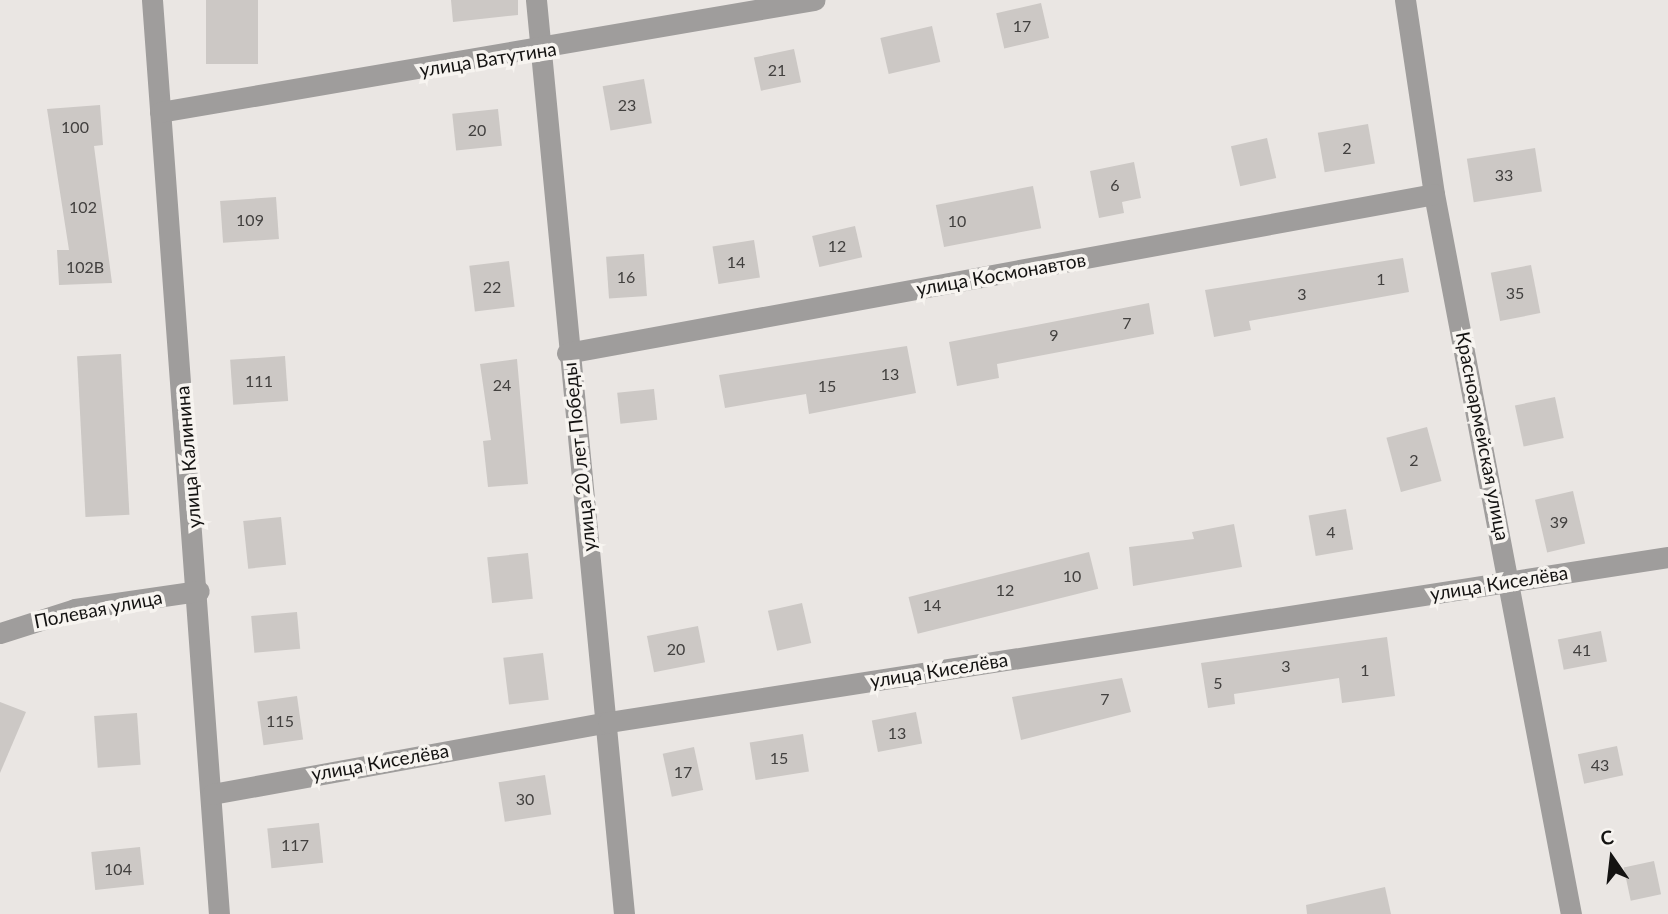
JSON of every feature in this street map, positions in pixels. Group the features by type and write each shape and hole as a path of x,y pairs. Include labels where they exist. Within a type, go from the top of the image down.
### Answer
{"street":[{"name":"улица Калинина","path":"152,0 199,591 219,914"},
{"name":"улица 20 лет Победы","path":"536,0 567,353 608,722 624,914"},
{"name":"улица Ватутина","path":"160,112 539,51 814,0"},
{"name":"Красноармейская улица","path":"1405,0 1434,194 1513,581 1572,914"},
{"name":"улица Космонавтов","path":"567,353 1434,194"},
{"name":"улица Киселёва","path":"212,794 608,722 1668,557"},
{"name":"Полевая улица","path":"0,633 75,609 199,591"}],"building":[{"path":"206,0 258,0 258,64 206,64"},
{"path":"451,0 518,0 518,15 453,22"},
{"path":"1041,3 1049,38 1004,48 996,13"},
{"path":"932,26 940,62 889,74 880,38"},
{"path":"794,49 801,82 761,91 754,58"},
{"path":"644,79 652,123 610,131 603,86"},
{"path":"100,105 103,145 94,146 112,283 59,285 57,250 69,250 47,109"},
{"path":"498,109 502,146 456,151 452,114"},
{"path":"1368,124 1375,163 1325,172 1318,133"},
{"path":"1267,138 1276,178 1240,186 1231,146"},
{"path":"1535,148 1542,191 1474,202 1467,159"},
{"path":"1134,162 1141,198 1122,202 1124,213 1099,218 1090,171"},
{"path":"1033,186 1041,228 944,247 936,205"},
{"path":"276,197 279,239 223,243 220,201"},
{"path":"855,226 862,257 819,267 812,236"},
{"path":"754,240 760,278 718,284 713,247"},
{"path":"644,254 647,296 609,299 606,257"},
{"path":"1403,258 1409,292 1249,321 1251,330 1214,337 1205,290"},
{"path":"509,261 515,307 475,312 469,266"},
{"path":"1531,265 1540,313 1500,321 1491,273"},
{"path":"1149,303 1154,334 997,364 999,378 957,386 949,342"},
{"path":"907,346 916,393 809,414 806,394 725,408 719,375"},
{"path":"121,354 129,515 85,517 77,356"},
{"path":"285,356 288,401 233,405 230,360"},
{"path":"517,359 528,484 488,487 483,441 491,440 480,364"},
{"path":"654,389 657,420 620,424 617,393"},
{"path":"1555,397 1564,438 1524,447 1515,406"},
{"path":"1427,427 1441,481 1401,492 1386,438"},
{"path":"1573,491 1585,544 1547,552 1535,500"},
{"path":"1346,509 1353,549 1316,556 1309,516"},
{"path":"281,517 286,565 248,569 243,521"},
{"path":"1234,524 1242,567 1133,586 1129,547 1194,539 1192,532"},
{"path":"1089,552 1098,589 918,634 909,597"},
{"path":"528,553 533,599 492,603 487,557"},
{"path":"802,603 811,643 777,651 768,611"},
{"path":"297,612 300,649 254,653 251,616"},
{"path":"698,626 705,662 654,672 647,636"},
{"path":"1601,631 1607,661 1564,670 1558,639"},
{"path":"1387,637 1395,696 1342,703 1339,678 1234,694 1235,704 1208,708 1201,663"},
{"path":"543,653 549,700 509,705 503,658"},
{"path":"1122,678 1131,712 1021,740 1012,697"},
{"path":"297,696 303,740 264,745 257,702"},
{"path":"0,702 26,712 0,773"},
{"path":"916,712 922,743 878,752 872,721"},
{"path":"137,713 141,765 98,768 94,716"},
{"path":"803,734 809,772 756,780 750,742"},
{"path":"1617,746 1623,775 1584,784 1578,754"},
{"path":"694,747 703,790 672,797 663,754"},
{"path":"545,775 551,815 505,822 499,782"},
{"path":"319,823 323,863 271,868 267,828"},
{"path":"140,847 144,885 95,890 91,852"},
{"path":"1654,861 1661,894 1631,901 1624,867"},
{"path":"1385,887 1391,914 1307,914 1306,905"}]}
